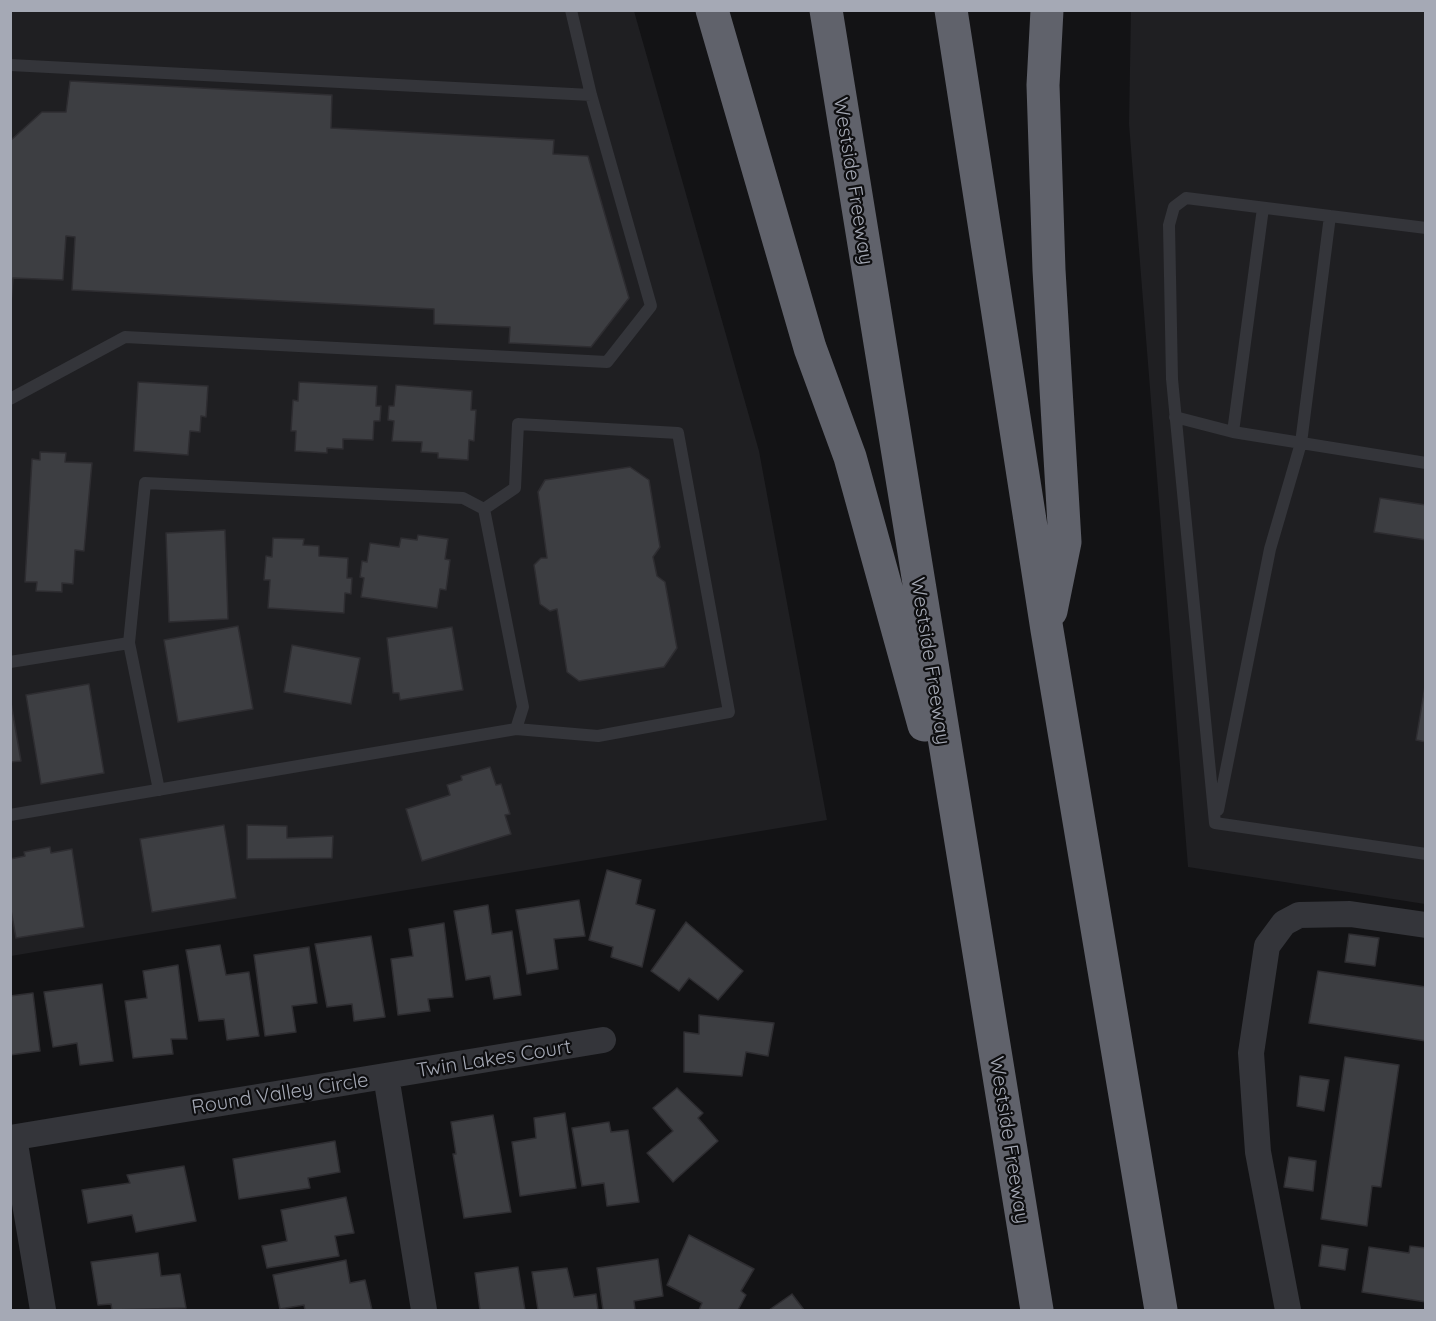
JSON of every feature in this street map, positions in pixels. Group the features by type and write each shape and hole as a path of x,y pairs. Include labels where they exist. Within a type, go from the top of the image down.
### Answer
{"highway":[{"path":"712,10 810,348 850,457 904,659 960,844"},
{"name":"Westside Freeway","path":"826,10 1037,1311"},
{"path":"951,10 1047,630 1161,1311"},
{"path":"1047,10 1043,85 1049,270 1065,542 1047,630"}],"street":[{"path":"1288,1311 1258,1152 1251,1053 1267,946 1284,923 1299,915 1350,914 1425,925"},
{"name":"Twin Lakes Court","path":"386,1076 603,1040"},
{"name":"Round Valley Circle","path":"12,1138 386,1076 424,1311"},
{"path":"12,1138 43,1311"}],"lane":[{"path":"10,399 125,337 607,362 651,306 591,95 571,10"},
{"path":"10,65 591,95"},
{"path":"1215,823 1172,379 1169,225 1174,207 1186,198 1425,228"},
{"path":"1233,432 1263,208"},
{"path":"1215,823 1270,549 1301,443 1330,216"},
{"path":"1175,417 1233,432 1425,463"},
{"path":"10,815 516,729 598,736 729,712 678,433 518,424 515,488 484,509"},
{"path":"159,790 129,643 145,483 463,498 484,509"},
{"path":"484,509 523,707 516,729"},
{"path":"10,662 129,643"},
{"path":"1215,823 1425,854"}],"shaded area":[{"path":"11,11 634,11 759,451 827,820 11,956"},
{"path":"1131,11 1425,11 1425,904 1188,867 1129,124"}],"building":[{"path":"70,81 332,95 331,128 554,140 553,154 588,156 629,298 591,347 509,343 510,327 434,324 434,309 72,290 75,237 66,236 63,280 13,278 10,317 10,141 42,112 66,112"},
{"path":"138,382 208,386 206,417 201,416 200,432 190,431 188,455 134,451"},
{"path":"299,382 377,386 376,406 381,406 380,421 374,421 373,440 343,439 343,449 327,448 327,453 295,451 296,431 291,431 293,400 298,401"},
{"path":"396,385 472,391 471,410 476,410 474,441 469,440 468,460 438,458 438,453 421,452 422,442 392,441 394,421 388,420 389,406 394,406"},
{"path":"40,452 66,453 65,462 92,463 84,551 75,550 73,584 62,583 62,592 36,591 37,582 25,582 32,459 40,460"},
{"path":"630,467 649,480 660,547 653,557 657,576 665,582 677,648 664,667 579,681 567,672 557,609 550,611 540,604 534,565 541,558 547,558 538,492 545,480"},
{"path":"1380,498 1426,505 1426,540 1374,532"},
{"path":"225,530 228,619 169,622 166,533"},
{"path":"418,535 448,539 445,559 450,560 446,590 440,589 437,608 361,597 364,578 360,577 362,561 367,562 370,543 399,547 401,538 417,540"},
{"path":"273,538 304,539 303,545 319,546 319,556 348,558 347,578 352,578 351,594 345,593 344,613 268,608 270,580 264,580 266,556 272,557"},
{"path":"238,626 253,709 178,722 164,640"},
{"path":"452,627 463,690 400,700 399,693 393,693 387,638"},
{"path":"292,645 360,658 351,704 284,692"},
{"path":"1426,680 1426,742 1416,740"},
{"path":"89,684 104,773 41,784 26,695"},
{"path":"10,697 21,761 10,762"},
{"path":"490,767 496,785 501,784 510,814 505,815 511,834 422,861 406,809 450,795 447,785 462,780 461,776"},
{"path":"224,825 236,898 152,912 140,839"},
{"path":"247,825 287,826 287,838 333,836 332,858 247,859"},
{"path":"50,847 51,853 72,849 84,927 16,938 10,905 10,859 25,856 24,852"},
{"path":"607,870 641,880 636,904 655,910 642,967 611,957 613,947 589,940"},
{"path":"579,900 585,936 554,939 558,969 527,974 516,910"},
{"path":"488,905 492,934 512,931 521,995 494,999 490,976 466,980 454,911"},
{"path":"686,922 743,971 718,1000 689,978 679,991 651,971"},
{"path":"444,923 453,997 428,999 430,1011 398,1015 391,959 413,956 409,929"},
{"path":"1349,934 1379,938 1375,966 1345,962"},
{"path":"371,936 385,1017 354,1021 352,1004 327,1007 315,944"},
{"path":"220,945 226,975 249,972 259,1036 227,1040 224,1019 199,1021 186,950"},
{"path":"309,947 317,1003 292,1006 296,1032 265,1036 254,955"},
{"path":"178,965 187,1039 171,1039 173,1054 133,1058 125,1001 147,998 143,971"},
{"path":"1318,971 1426,987 1426,1041 1309,1023"},
{"path":"102,984 113,1061 80,1065 77,1043 53,1047 44,992"},
{"path":"33,993 40,1051 10,1055 10,996"},
{"path":"699,1015 774,1023 768,1056 746,1052 742,1076 684,1072 684,1032 699,1034"},
{"path":"1345,1057 1399,1065 1381,1187 1372,1186 1367,1226 1321,1219"},
{"path":"1300,1076 1329,1080 1324,1111 1297,1106"},
{"path":"677,1088 703,1113 698,1118 718,1141 673,1182 647,1153 673,1131 653,1108"},
{"path":"565,1113 576,1188 520,1196 512,1142 536,1138 534,1118"},
{"path":"493,1115 511,1212 464,1218 453,1154 456,1154 451,1122"},
{"path":"609,1122 611,1132 628,1130 639,1202 607,1206 604,1183 582,1186 572,1128"},
{"path":"335,1141 340,1172 308,1178 310,1188 239,1199 233,1159"},
{"path":"1289,1157 1316,1161 1313,1191 1284,1187"},
{"path":"184,1166 196,1221 136,1232 132,1215 88,1223 82,1190 130,1183 127,1175"},
{"path":"346,1197 354,1233 335,1236 339,1256 267,1268 262,1246 287,1241 281,1210"},
{"path":"689,1235 754,1269 741,1291 746,1295 738,1310 699,1310 702,1303 667,1285"},
{"path":"1322,1245 1348,1249 1345,1270 1319,1266"},
{"path":"1410,1246 1426,1248 1426,1302 1362,1292 1369,1247 1409,1253"},
{"path":"158,1253 161,1276 180,1274 186,1308 112,1310 111,1304 98,1305 91,1262"},
{"path":"658,1259 663,1296 634,1301 635,1310 603,1310 597,1268"},
{"path":"346,1260 350,1283 365,1280 372,1310 305,1310 304,1305 280,1309 273,1275"},
{"path":"518,1267 525,1310 480,1310 475,1273"},
{"path":"567,1268 574,1297 596,1294 598,1310 538,1310 532,1272"},
{"path":"792,1294 804,1310 769,1310"}]}
